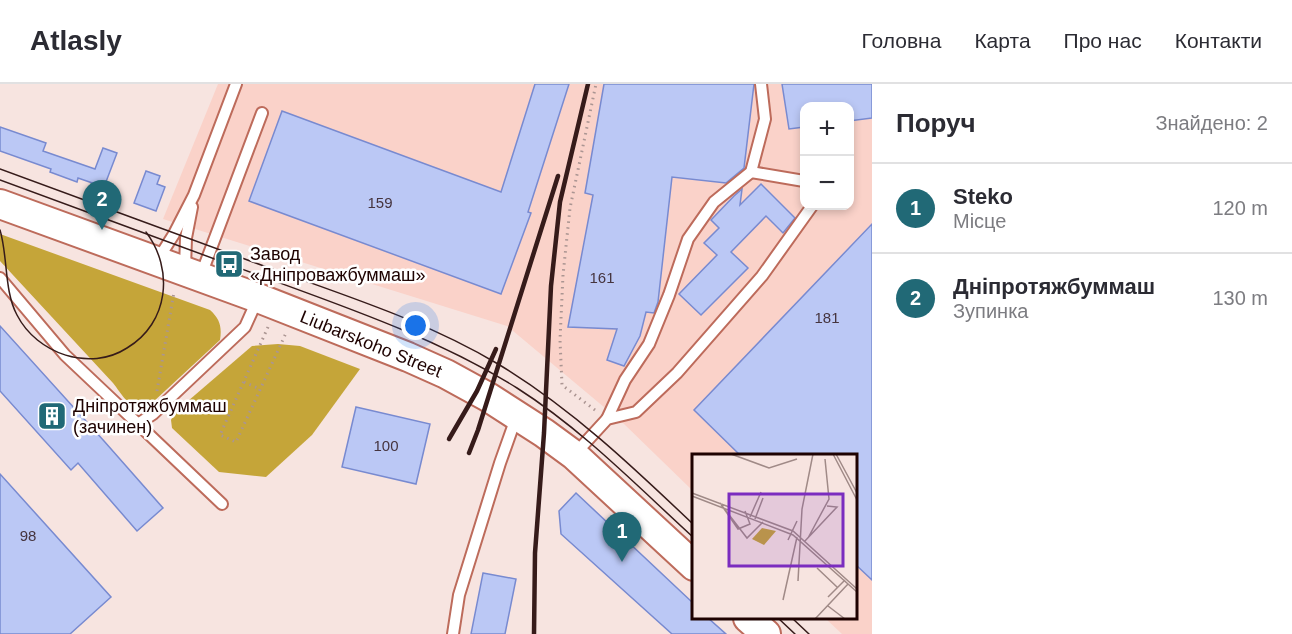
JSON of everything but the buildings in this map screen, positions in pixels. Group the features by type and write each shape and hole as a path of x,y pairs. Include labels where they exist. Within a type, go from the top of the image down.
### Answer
{"main road":[{"name":"Liubarskoho Street","path":"0,204 156,261 186,281 258,298 446,374 517,415 573,455 692,565"},
{"path":"749,619 766,634"}],"lane":[{"path":"156,261 174,234 194,195 236,84"},
{"path":"573,455 607,419 625,380 649,344 688,239 714,202 751,172 765,119 761,84"},
{"path":"186,281 262,113"},
{"path":"751,172 800,180"},
{"path":"186,281 186,238 194,195"},
{"path":"607,419 636,412 677,373 762,276 809,210"},
{"path":"0,278 65,356 222,504"},
{"path":"138,424 153,414 245,327 258,298"},
{"path":"453,634 459,595 517,415"}],"path":[{"path":"596,84 570,208 563,275 560,340 562,385 607,419"},
{"path":"153,414 186,281"},
{"path":"268,327 220,435 236,442 286,333"},
{"path":"244,382 260,389"}],"shaded area":[{"path":"218,84 872,84 872,634 842,634 826,619 857,619 857,454 692,454 692,490 623,423 507,326 163,219"},
{"path":"0,234 210,310 220,324 220,340 152,403 139,407 134,406 125,399 113,383 0,261"},
{"path":"278,344 300,346 360,369 312,435 266,477 219,472 172,428 171,420 174,413 252,346"}],"tram line":[{"path":"0,169 388,311 444,335 498,364 551,399 624,460 692,523"},
{"path":"0,180 365,314 458,355 541,404 609,459 692,536"},
{"path":"0,230 8,285 17,315 37,340 51,349 81,358 112,355 127,348 152,325 163,294 163,278 161,262 146,232"},
{"path":"779,619 795,634"},
{"path":"793,619 809,634"}],"railway":[{"path":"534,634 535,553 544,433 551,286 560,202 588,84"},
{"path":"469,453 558,176"},
{"path":"449,439 477,391 496,349"}],"place":[{"name":"Дніпротяжбуммаш","path":"102,230"},
{"name":"Завод «Дніпроважбуммаш»","path":"229,264"},
{"name":"Дніпротяжбуммаш (зачинен)","path":"52,416"},
{"name":"Steko","path":"622,562"}]}
